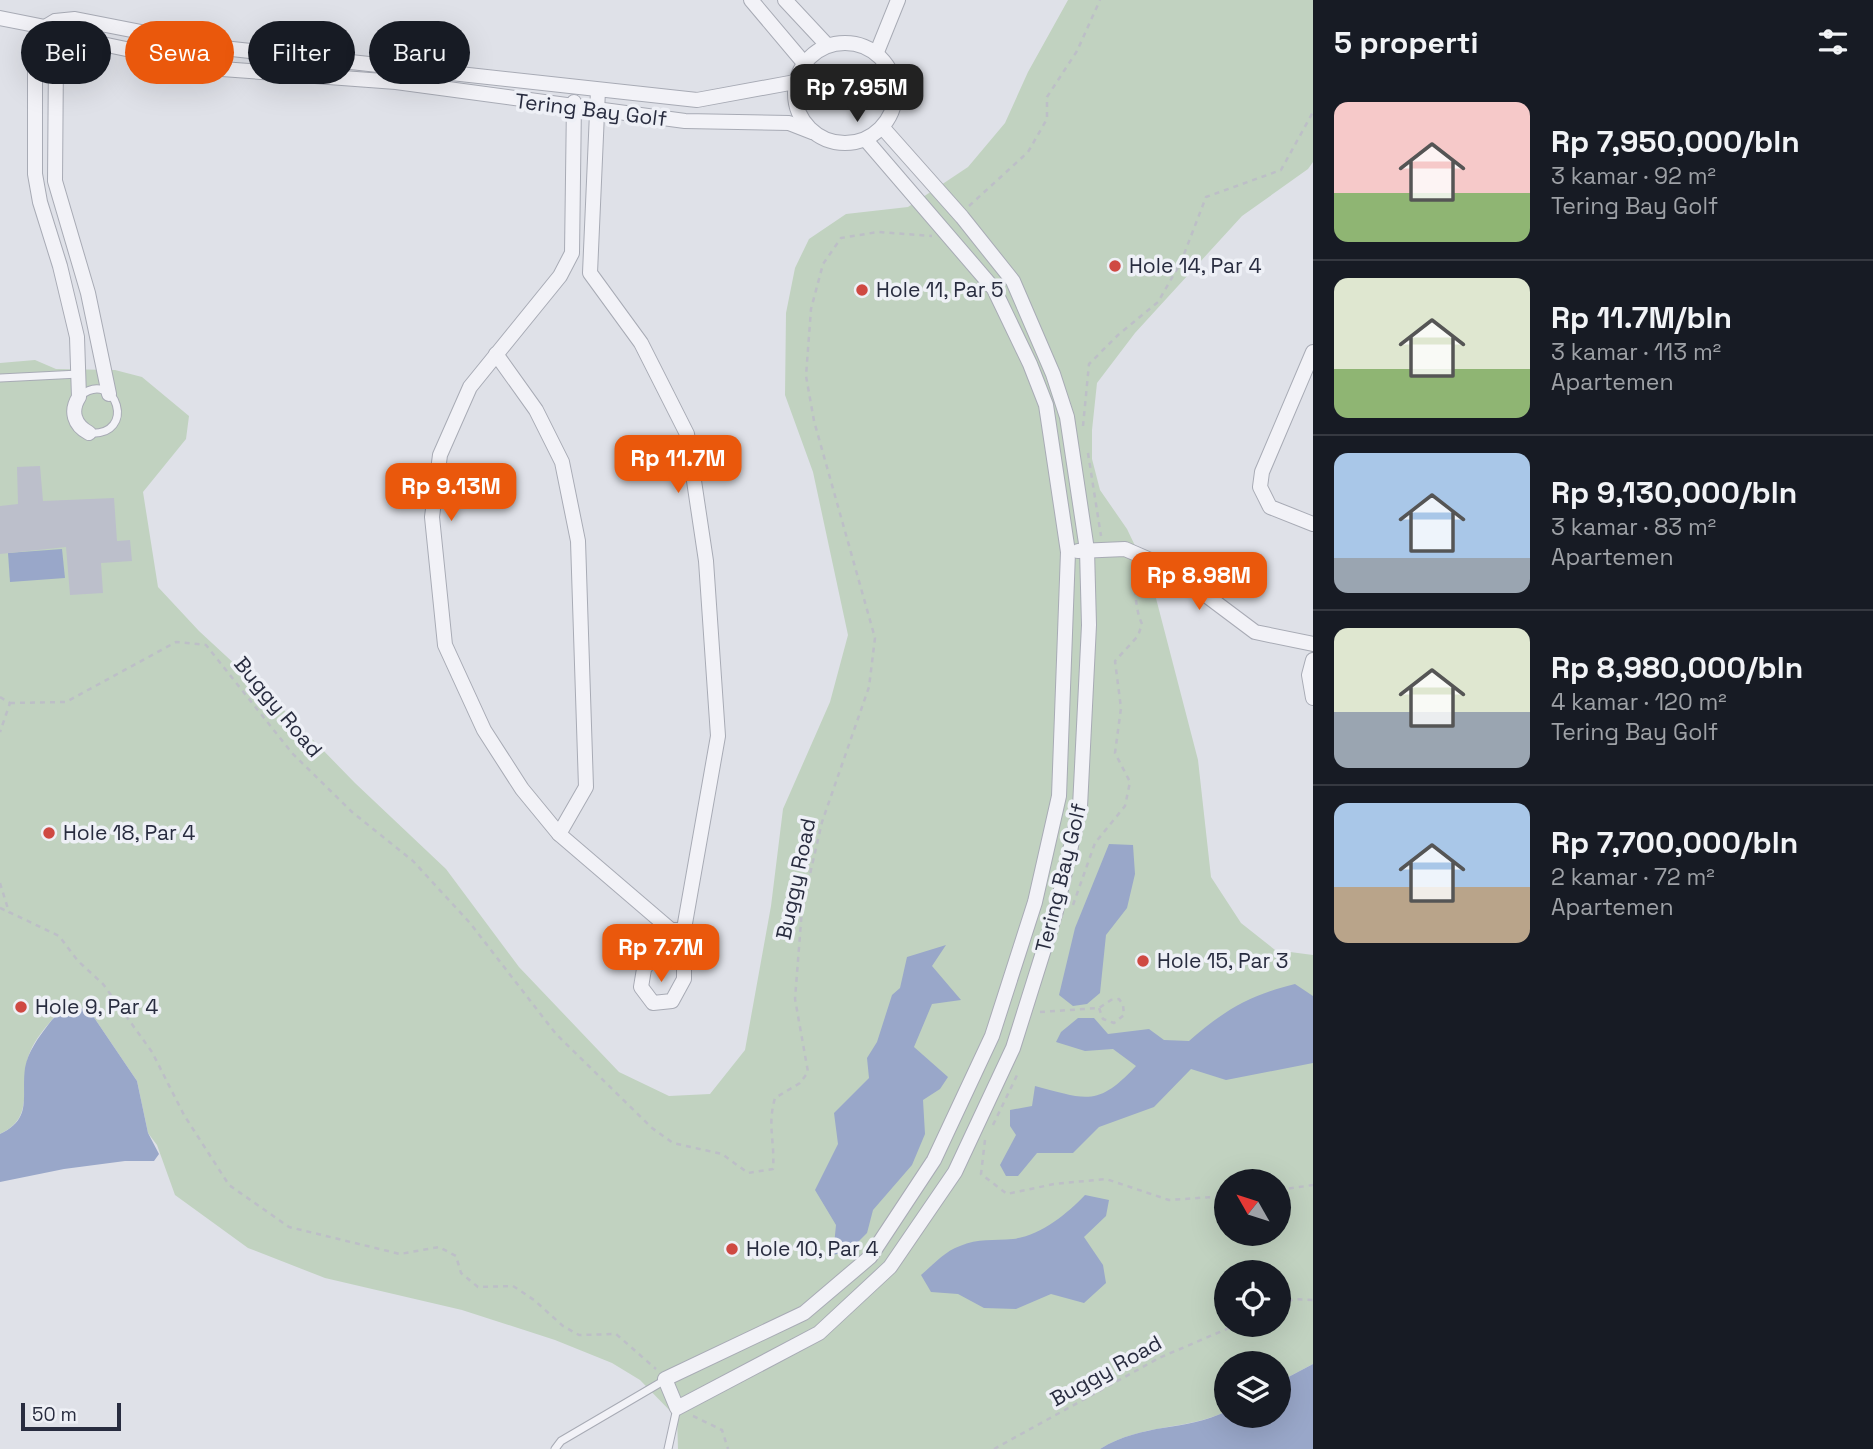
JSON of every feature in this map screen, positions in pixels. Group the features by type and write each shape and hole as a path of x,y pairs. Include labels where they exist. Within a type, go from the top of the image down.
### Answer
{"street":[{"path":"751,0 804,63"},
{"path":"785,0 827,45"},
{"path":"877,52 898,0"},
{"path":"0,18 21,22"},
{"name":"Tering Bay Golf","path":"62,21 85,21"},
{"name":"Tering Bay Golf","path":"111,26 223,48 697,100 795,82"},
{"path":"812,132 797,110 795,82 804,63 827,45 853,42 877,52 893,75 895,103 883,128 866,140"},
{"name":"Tering Bay Golf","path":"111,46 222,69 396,82 597,112 685,121 789,123 838,144 866,140 995,289 1030,364 1046,405 1068,552 1059,796 1035,902 992,1036 934,1160 870,1257 804,1313 665,1379"},
{"path":"35,84 33,126 40,202 78,337 79,397 74,417 89,433"},
{"path":"55,84 55,181 67,229 89,292 109,394"},
{"path":"575,87 572,253 560,276 470,387 440,455 432,517 445,645 484,730 522,789 559,834 677,930"},
{"path":"598,90 590,273 641,343 687,434 706,561 718,736 677,930 684,979 672,1001 653,1003 641,987 644,969 677,930"},
{"name":"Tering Bay Golf","path":"677,1408 819,1333 890,1267 955,1172 1013,1048 1056,911 1080,807 1088,625 1087,550 1067,417 1054,374 1013,281 959,214 883,128"},
{"path":"51,234 67,229"},
{"path":"1313,352 1262,472 1260,487 1270,507 1313,524"},
{"path":"496,354 536,410 562,462 578,541 586,787 559,834"},
{"path":"1068,552 1125,549 1171,569 1255,632 1313,644"},
{"path":"1313,660 1309,676 1313,698"},
{"path":"665,1379 677,1408"}],"lane":[{"path":"0,379 79,374"},
{"path":"79,397 94,389 109,394 118,408 113,425 106,431 89,433"},
{"name":"Tering Bay Golf","path":"555,1449 561,1441 665,1379"},
{"path":"668,1449 677,1408"}],"path":[{"path":"959,214 1028,152 1047,119 1047,97 1077,51 1100,0"},
{"name":"Buggy Road","path":"10,703 66,702 176,642 206,645 292,754 352,812 413,861 470,923 556,1034 652,1128 673,1143 722,1154 748,1174 773,1169 775,1144 768,1119 775,1098 800,1083 808,1072 795,999 802,909 822,822 869,687 875,638 814,421 806,376 811,309 823,264 841,237 878,232 936,236 943,229"},
{"path":"0,697 10,703 0,732"},
{"path":"0,883 9,912"},
{"path":"0,908 59,936 78,961 103,984 152,1052 184,1115 229,1185 289,1227 298,1230 400,1254 439,1247 456,1256 461,1273 478,1287 513,1286 534,1300 562,1326 579,1335 617,1334 665,1379"},
{"path":"1119,999 1124,1015 1114,1023 1103,1019 1100,1008 1111,1000 1119,999"},
{"path":"1036,1021 1040,1012"},
{"path":"992,1127 1022,1063"},
{"path":"985,1139 981,1174 1007,1194 1054,1184 1106,1179 1169,1200 1214,1197"},
{"path":"1292,1188 1313,1185"},
{"path":"1291,1300 1313,1300"},
{"name":"Buggy Road","path":"994,1449 1159,1358 1214,1334"},
{"path":"677,1408 722,1430 728,1449"}],"green space":[{"path":"1068,0 1313,0 1313,162 1308,169 1242,216 1135,333 1097,383 1092,459 1100,490 1127,529 1151,579 1198,760 1211,877 1241,923 1275,950 1313,955 1313,1364 1291,1376 1291,1351 1214,1351 1214,1416 1132,1435 1100,1449 678,1449 677,1418 640,1380 612,1363 555,1340 462,1310 325,1278 248,1248 175,1195 157,1145 148,1133 137,1081 93,1016 55,1016 44,1029 32,1047 27,1064 23,1109 12,1127 0,1134 0,363 35,360 56,369 115,370 142,377 189,416 186,439 143,492 158,587 199,631 279,705 355,783 446,869 519,967 619,1072 669,1096 710,1094 745,1050 771,906 783,809 830,702 848,635 813,472 785,395 786,313 795,268 809,239 846,214 908,207 968,167 1005,123 1028,72"}],"water":[{"path":"62,549 65,578 10,582 8,553"},
{"path":"1109,844 1133,845 1135,874 1127,908 1106,935 1100,993 1087,1004 1073,1006 1059,995 1075,928"},
{"path":"946,945 932,966 961,1000 932,1004 914,1047 948,1077 940,1089 923,1100 925,1134 912,1165 873,1210 867,1233 849,1251 833,1255 836,1225 815,1190 838,1144 834,1113 869,1078 867,1058 877,1042 892,995 900,988 907,957"},
{"path":"1295,984 1313,996 1313,1063 1226,1080 1191,1069 1154,1107 1099,1127 1073,1153 1037,1153 1018,1176 1006,1176 1000,1165 1016,1135 1010,1126 1010,1110 1032,1106 1035,1086 1090,1097 1111,1089 1136,1066 1113,1049 1085,1051 1056,1042 1061,1032 1078,1018 1094,1018 1108,1034 1149,1029 1164,1040 1189,1041 1238,1005 1264,993"},
{"path":"79,1006 93,1016 137,1081 148,1133 159,1154 154,1161 125,1161 64,1169 0,1182 0,1134 10,1128 21,1114 28,1056 55,1017 65,1010"},
{"path":"1085,1195 1109,1200 1106,1216 1084,1237 1103,1265 1106,1283 1084,1303 1051,1294 1016,1309 984,1308 958,1294 931,1292 921,1275 944,1255 967,1243 1013,1239 1033,1234 1061,1216"},
{"path":"1313,1364 1313,1449 1100,1449 1132,1435 1214,1417 1214,1428 1291,1428 1291,1376"}],"building":[{"path":"40,466 43,501 114,498 117,541 130,540 132,561 101,563 103,593 70,595 66,547 0,554 0,506 18,504 17,467"}],"place":[{"name":"Hole 14, Par 4","path":"1115,266"},
{"name":"Hole 11, Par 5","path":"862,290"},
{"name":"Hole 18, Par 4","path":"49,833"},
{"name":"Hole 15, Par 3","path":"1143,961"},
{"name":"Hole 9, Par 4","path":"21,1007"},
{"name":"Hole 10, Par 4","path":"732,1249"}]}
